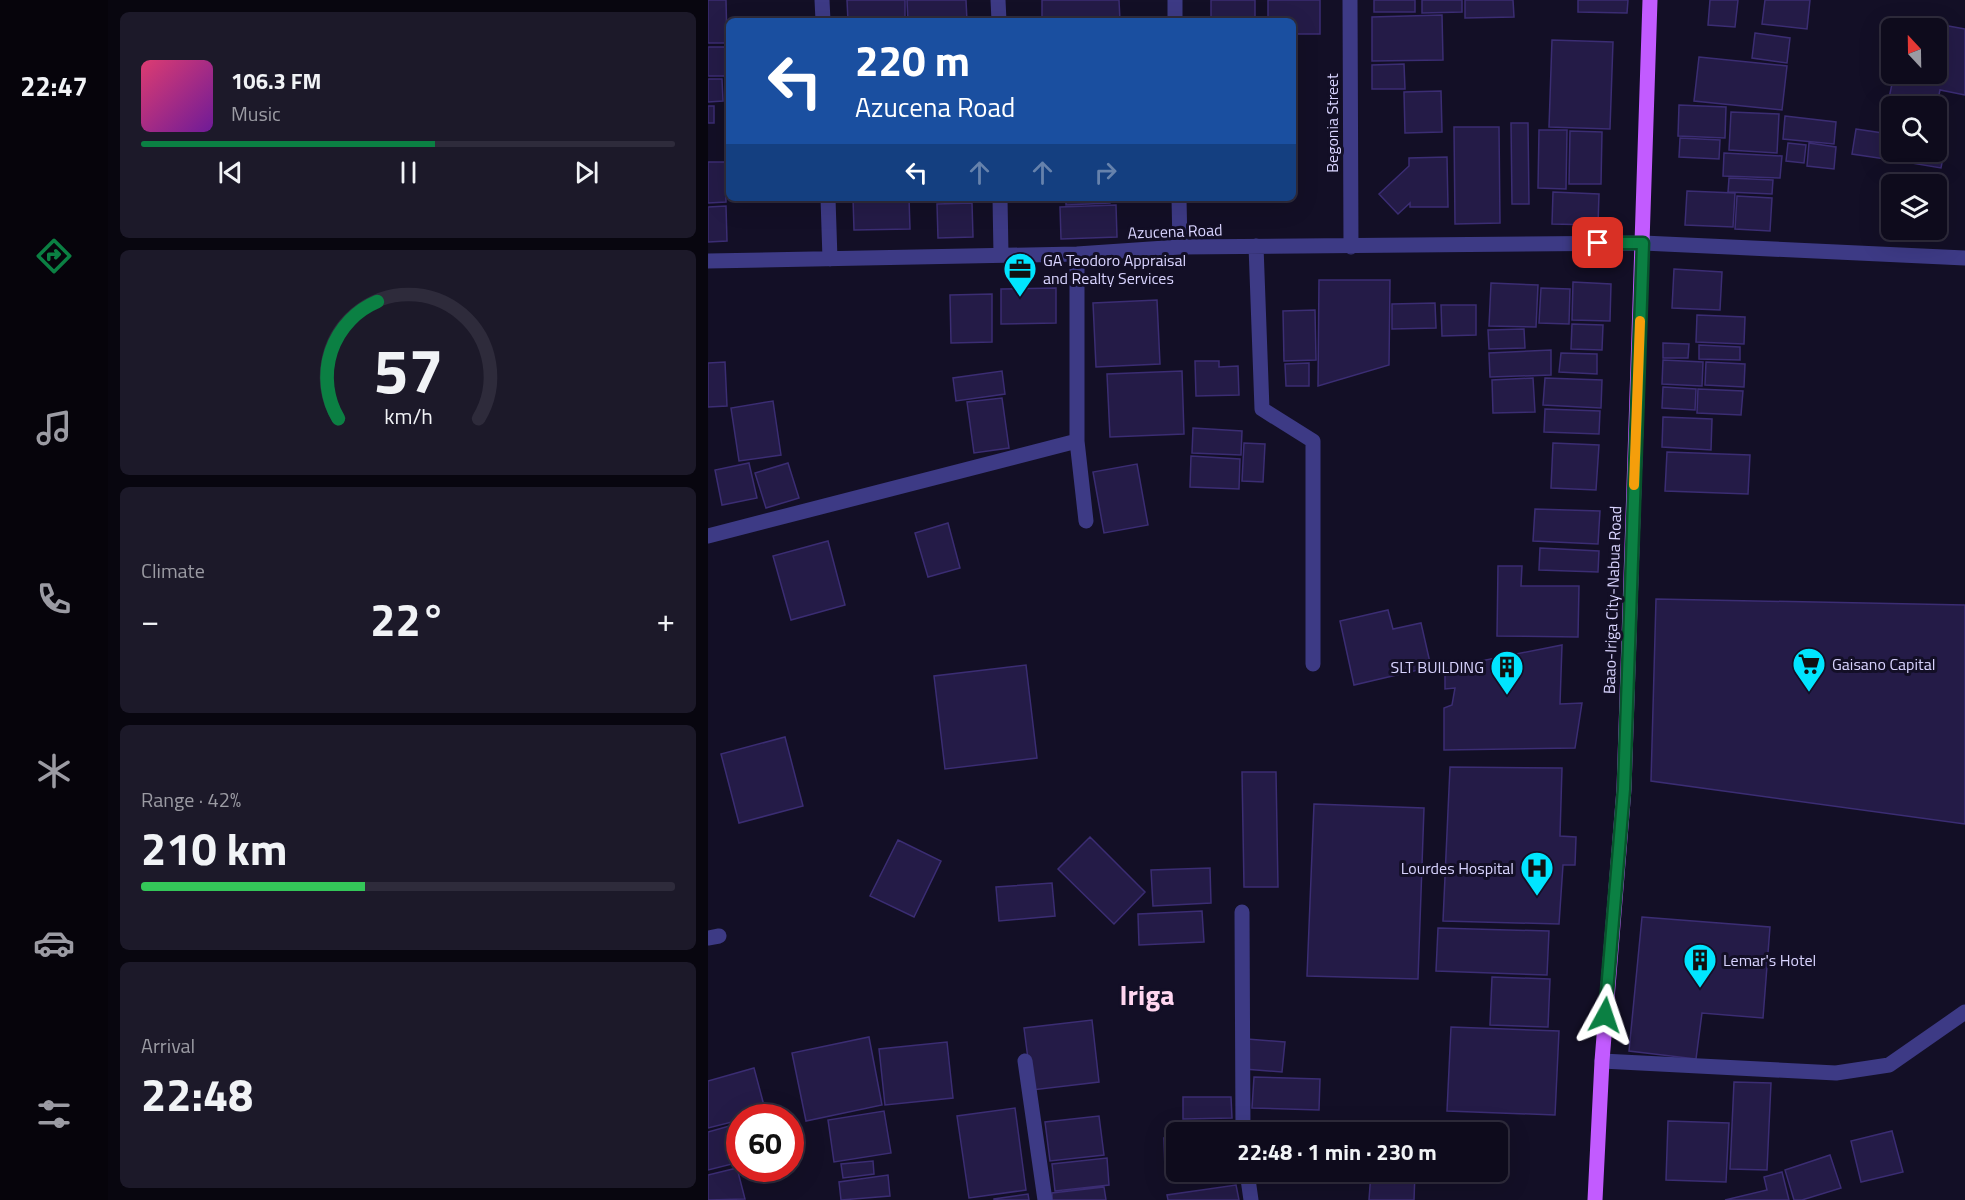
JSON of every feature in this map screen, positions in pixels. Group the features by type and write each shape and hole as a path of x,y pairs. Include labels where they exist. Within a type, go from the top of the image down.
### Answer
{"main road":[{"name":"Baao-Iriga City-Nabua Road","path":"1595,1200 1602,1061 1624,789 1650,0"}],"street":[{"path":"822,0 823,18"},
{"path":"998,0 999,18"},
{"path":"1175,0 1175,18"},
{"name":"Begonia Street","path":"1350,0 1351,247"},
{"path":"828,201 830,259"},
{"path":"1000,201 1001,255"},
{"path":"1179,201 1180,246"},
{"name":"Azucena Road","path":"708,261 1077,254 1180,246 1351,247 1643,243 1965,258"},
{"path":"1256,246 1262,409 1313,441 1313,664"},
{"path":"1077,254 1077,441 1086,522"},
{"path":"708,536 1077,441"},
{"path":"1242,912 1243,1122"},
{"path":"1602,1061 1836,1073 1889,1065 1965,1012"},
{"path":"1025,1061 1045,1200"},
{"path":"1248,1182 1251,1200"}],"building":[{"path":"708,0 726,0 726,43 708,43"},
{"path":"847,0 905,0 905,18 848,18"},
{"path":"907,0 966,0 967,18 908,18"},
{"path":"1042,0 1119,0 1120,18 1042,18"},
{"path":"1211,0 1255,0 1255,18 1211,18"},
{"path":"1268,0 1320,0 1320,34 1296,34 1296,18 1268,18"},
{"path":"1374,0 1415,0 1415,12 1374,12"},
{"path":"1422,0 1462,0 1462,12 1422,13"},
{"path":"1465,0 1513,0 1514,17 1465,18"},
{"path":"1578,0 1628,0 1627,13 1578,12"},
{"path":"1710,0 1738,0 1735,27 1708,25"},
{"path":"1765,0 1810,0 1807,29 1762,24"},
{"path":"1442,15 1443,60 1372,61 1372,17"},
{"path":"1947,26 1965,29 1965,95 1940,90 1939,96 1889,96 1892,84 1947,84"},
{"path":"1755,33 1790,38 1787,63 1752,58"},
{"path":"1552,40 1613,42 1610,129 1549,127"},
{"path":"708,47 726,47 726,76 708,76"},
{"path":"1699,57 1787,66 1782,110 1694,101"},
{"path":"1404,64 1405,89 1372,89 1372,65"},
{"path":"708,79 722,79 723,101 708,102"},
{"path":"1441,91 1442,132 1405,133 1404,92"},
{"path":"1679,105 1726,107 1725,138 1678,136"},
{"path":"708,106 714,106 714,123 708,123"},
{"path":"1731,112 1779,114 1777,153 1729,150"},
{"path":"1785,116 1836,122 1834,144 1783,139"},
{"path":"1511,123 1528,123 1529,204 1512,204"},
{"path":"1454,127 1499,127 1500,223 1455,224"},
{"path":"1856,129 1881,133 1881,158 1852,154"},
{"path":"1539,130 1567,130 1566,189 1538,188"},
{"path":"1570,131 1602,132 1601,184 1569,184"},
{"path":"1680,138 1720,140 1719,159 1679,157"},
{"path":"1788,143 1806,145 1804,163 1786,161"},
{"path":"1809,143 1836,147 1834,169 1807,166"},
{"path":"1724,153 1782,156 1780,178 1723,176"},
{"path":"1447,157 1448,207 1410,207 1410,203 1398,214 1379,194 1409,166 1409,158"},
{"path":"708,162 725,162 726,202 708,203"},
{"path":"1911,162 1942,162 1941,168"},
{"path":"1729,178 1773,180 1772,194 1728,192"},
{"path":"1687,191 1735,193 1733,227 1685,225"},
{"path":"1553,192 1599,194 1598,225 1552,224"},
{"path":"1737,196 1772,198 1770,231 1735,229"},
{"path":"853,201 909,201 910,229 854,230"},
{"path":"1066,201 1110,201 1110,203 1066,205"},
{"path":"972,203 973,237 938,238 937,204"},
{"path":"1116,205 1117,237 1061,239 1060,207"},
{"path":"726,206 727,241 708,242 708,207"},
{"path":"1674,269 1722,272 1720,310 1672,308"},
{"path":"1319,280 1390,280 1389,365 1318,386"},
{"path":"1573,282 1611,284 1610,321 1572,320"},
{"path":"1491,283 1538,285 1536,327 1489,326"},
{"path":"1056,288 1056,323 1001,324 1001,289"},
{"path":"1541,288 1570,289 1569,324 1539,323"},
{"path":"992,294 992,342 951,343 950,295"},
{"path":"1157,300 1160,364 1096,367 1093,303"},
{"path":"1435,303 1436,328 1392,329 1392,304"},
{"path":"1441,305 1476,305 1476,335 1442,336"},
{"path":"1315,310 1316,360 1284,361 1283,311"},
{"path":"1697,315 1745,317 1744,344 1696,342"},
{"path":"1572,324 1603,325 1602,350 1571,349"},
{"path":"1524,329 1525,348 1489,349 1488,330"},
{"path":"1663,343 1689,344 1688,358 1663,358"},
{"path":"1699,345 1740,347 1740,360 1699,359"},
{"path":"1551,350 1551,375 1490,377 1489,353"},
{"path":"1561,353 1597,354 1597,374 1559,372"},
{"path":"1663,360 1703,362 1702,386 1662,384"},
{"path":"1195,361 1219,361 1219,367 1238,366 1239,395 1196,396"},
{"path":"725,362 727,406 708,407 708,363"},
{"path":"1706,362 1745,364 1744,387 1705,385"},
{"path":"1309,363 1309,386 1286,386 1285,364"},
{"path":"1002,371 1005,394 956,401 953,378"},
{"path":"1182,371 1184,434 1110,437 1107,374"},
{"path":"1533,378 1535,412 1493,413 1492,380"},
{"path":"1545,378 1602,380 1601,408 1543,405"},
{"path":"1663,387 1696,389 1695,410 1662,408"},
{"path":"1698,389 1743,391 1741,415 1697,413"},
{"path":"1002,398 1009,448 974,453 967,402"},
{"path":"773,401 781,455 739,461 731,408"},
{"path":"1545,409 1600,411 1599,434 1544,432"},
{"path":"1663,417 1712,419 1711,450 1662,447"},
{"path":"1193,428 1242,431 1241,455 1192,453"},
{"path":"1244,443 1265,444 1263,482 1242,481"},
{"path":"1553,443 1599,445 1596,490 1551,488"},
{"path":"1667,452 1750,455 1748,494 1665,491"},
{"path":"1191,456 1240,459 1239,489 1190,487"},
{"path":"749,463 757,498 722,505 715,470"},
{"path":"788,463 799,498 766,508 755,473"},
{"path":"1137,464 1148,525 1104,533 1093,472"},
{"path":"1535,509 1600,511 1598,544 1533,541"},
{"path":"948,523 960,568 928,577 915,533"},
{"path":"828,541 845,605 791,620 773,556"},
{"path":"1540,548 1599,551 1598,572 1539,570"},
{"path":"1498,566 1522,566 1521,586 1579,586 1578,637 1497,636"},
{"name":"Gaisano Capital","path":"1656,599 1965,605 1965,824 1651,781"},
{"path":"1388,610 1393,629 1421,623 1431,667 1354,685 1340,621"},
{"name":"SLT BUILDING","path":"1562,645 1560,704 1582,703 1575,748 1444,750 1444,708 1452,705 1455,688 1445,689 1445,668"},
{"path":"1026,665 1037,758 945,769 934,676"},
{"path":"785,737 803,806 739,823 721,754"},
{"name":"Lourdes Hospital","path":"1450,767 1562,768 1560,836 1576,837 1575,865 1563,865 1559,924 1443,921"},
{"path":"1242,772 1276,772 1278,887 1244,887"},
{"path":"1314,804 1424,808 1418,979 1307,976"},
{"path":"1090,837 1145,892 1114,924 1058,869"},
{"path":"898,840 941,861 914,917 870,896"},
{"path":"1210,868 1211,903 1153,906 1151,870"},
{"path":"1052,883 1055,916 999,921 996,887"},
{"path":"1202,911 1204,942 1139,945 1138,914"},
{"name":"Lemar's Hotel","path":"1642,917 1770,927 1763,1018 1702,1013 1696,1059 1629,1051"},
{"path":"1438,928 1549,931 1547,975 1436,971"},
{"path":"1492,977 1550,979 1548,1027 1490,1025"},
{"path":"1092,1020 1099,1082 1032,1090 1024,1028"},
{"path":"1451,1027 1559,1031 1555,1115 1447,1111"},
{"path":"869,1037 882,1105 806,1121 792,1053"},
{"path":"1247,1039 1285,1042 1282,1072 1244,1069"},
{"path":"947,1042 953,1098 885,1105 879,1049"},
{"path":"754,1068 764,1104 726,1104 726,1124 708,1128 708,1081"},
{"path":"1254,1077 1320,1079 1319,1110 1252,1108"},
{"path":"1734,1082 1771,1083 1767,1170 1730,1169"},
{"path":"1183,1097 1231,1097 1232,1118 1183,1119"},
{"path":"1015,1108 1026,1190 969,1198 957,1116"},
{"path":"884,1111 891,1153 834,1162 828,1120"},
{"path":"1099,1116 1104,1155 1050,1161 1045,1122"},
{"path":"1668,1121 1729,1123 1726,1182 1666,1180"},
{"path":"726,1127 726,1166 708,1170 708,1132"},
{"path":"1892,1131 1903,1172 1861,1182 1851,1141"},
{"path":"1164,1138 1166,1138 1166,1170 1165,1170"},
{"path":"1830,1155 1841,1188 1802,1200 1794,1200 1785,1170"},
{"path":"1107,1158 1109,1185 1055,1191 1052,1164"},
{"path":"873,1161 874,1174 843,1178 841,1164"},
{"path":"726,1171 726,1182 741,1182 745,1199 708,1200 708,1175"},
{"path":"1782,1172 1789,1200 1725,1200 1767,1190 1764,1177"},
{"path":"888,1175 890,1196 841,1200 839,1182"},
{"path":"1370,1182 1415,1182 1414,1200 1369,1200"},
{"path":"1236,1185 1239,1200 1168,1200 1167,1195"},
{"path":"1104,1187 1106,1200 1052,1200 1052,1193"},
{"path":"1028,1194 1029,1200 994,1200 994,1199"}],"slow traffic":[{"path":"1634,485 1640,321"}],"place":[{"name":"GA Teodoro Appraisal and Realty Services","path":"1020,298"},
{"name":"Gaisano Capital","path":"1809,693"},
{"name":"SLT BUILDING","path":"1507,696"},
{"name":"Lourdes Hospital","path":"1537,897"},
{"name":"Lemar's Hotel","path":"1700,989"}],"district":[{"name":"Iriga","path":"1147,995"}],"route":[{"path":"1598,243 1643,243 1624,789 1605,1015"}]}
